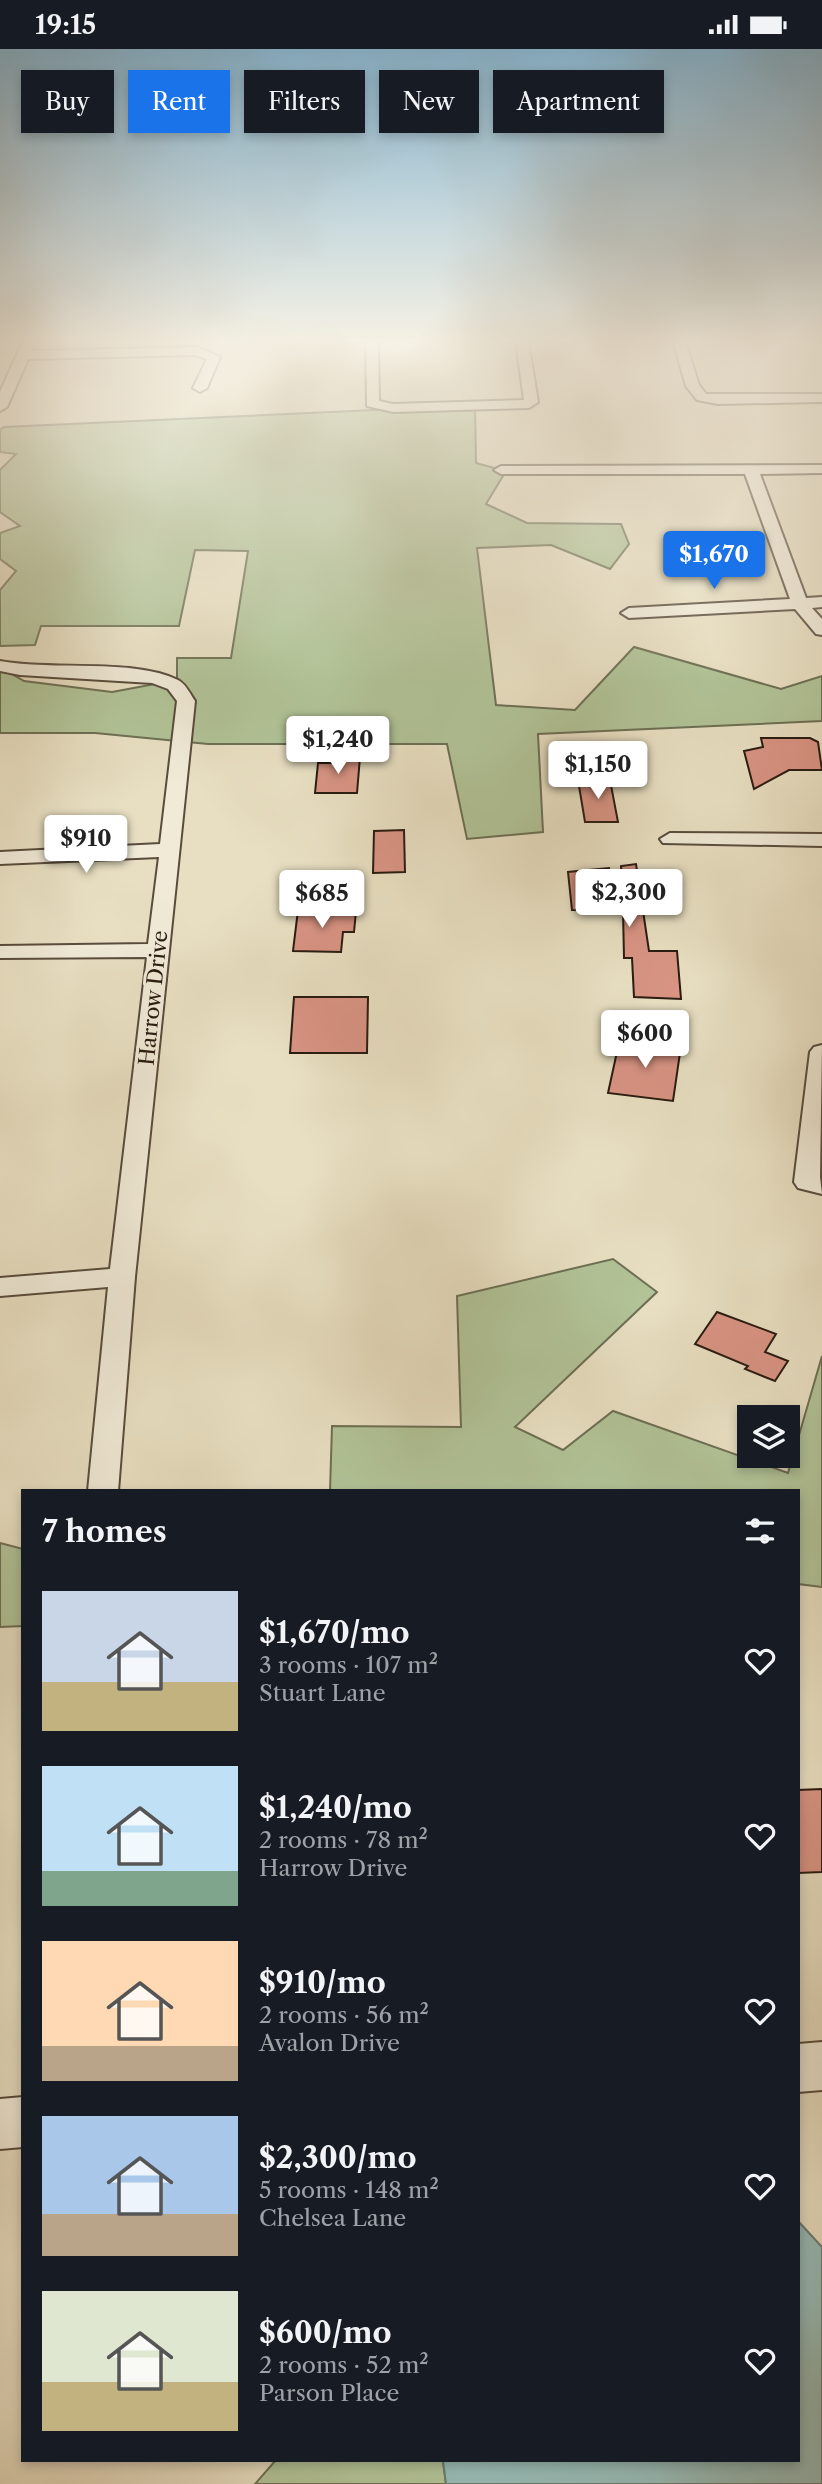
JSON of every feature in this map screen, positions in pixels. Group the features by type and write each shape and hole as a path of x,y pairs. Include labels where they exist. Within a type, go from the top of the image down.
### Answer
{"street":[{"path":"501,471 822,469"},
{"path":"751,470 800,604 822,630"},
{"path":"629,613 822,602"},
{"name":"Harrow Drive","path":"0,666 41,674 146,677 175,685 186,701 122,1277 103,1489"},
{"path":"670,839 822,840"},
{"path":"0,858 170,851"},
{"path":"0,952 159,950"},
{"path":"814,1184 822,1052"},
{"path":"0,1287 122,1277"},
{"path":"800,2068 822,2066"},
{"path":"0,2124 21,2122"}],"green space":[{"path":"15,455 476,455 476,463 506,471 486,504 527,523 621,524 629,544 610,569 551,545 477,548 496,705 575,710 634,647 781,689 822,676 822,721 538,734 543,832 467,839 447,744 208,744 95,733 0,733 0,667 24,681 112,692 177,680 177,658 231,658 248,551 195,550 179,626 41,626 35,645 0,646 0,590 16,571 0,559 0,533 20,526 0,512 0,470"},
{"path":"613,1259 657,1292 515,1427 563,1450 613,1411 737,1455 737,1468 774,1468 788,1473 789,1468 800,1468 800,1432 822,1356 822,1587 800,1584 800,1489 330,1489 332,1426 461,1427 457,1296"},
{"path":"0,1543 21,1548 21,1626 0,1627"},
{"path":"274,2462 443,2462 446,2484 255,2484"}],"water":[{"path":"800,2223 822,2247 822,2484 446,2484 443,2462 800,2462"}],"building":[{"path":"761,738 810,738 818,742 822,770 789,770 754,789 744,751 763,747"},
{"path":"333,756 360,757 357,793 315,793 318,763 332,763"},
{"path":"578,780 610,780 618,822 585,822"},
{"path":"404,830 405,872 373,873 374,831"},
{"path":"636,864 649,951 677,951 681,999 634,997 632,958 624,958 623,911 572,910 568,872 609,868 611,888 622,888 621,866"},
{"path":"298,910 356,911 354,932 343,932 341,952 293,951"},
{"path":"294,997 368,997 367,1053 290,1053"},
{"path":"620,1038 681,1046 673,1101 608,1093"},
{"path":"717,1312 776,1334 765,1352 788,1361 775,1381 745,1369 748,1366 695,1344"},
{"path":"822,1789 822,1872 800,1873 800,1790"}]}
